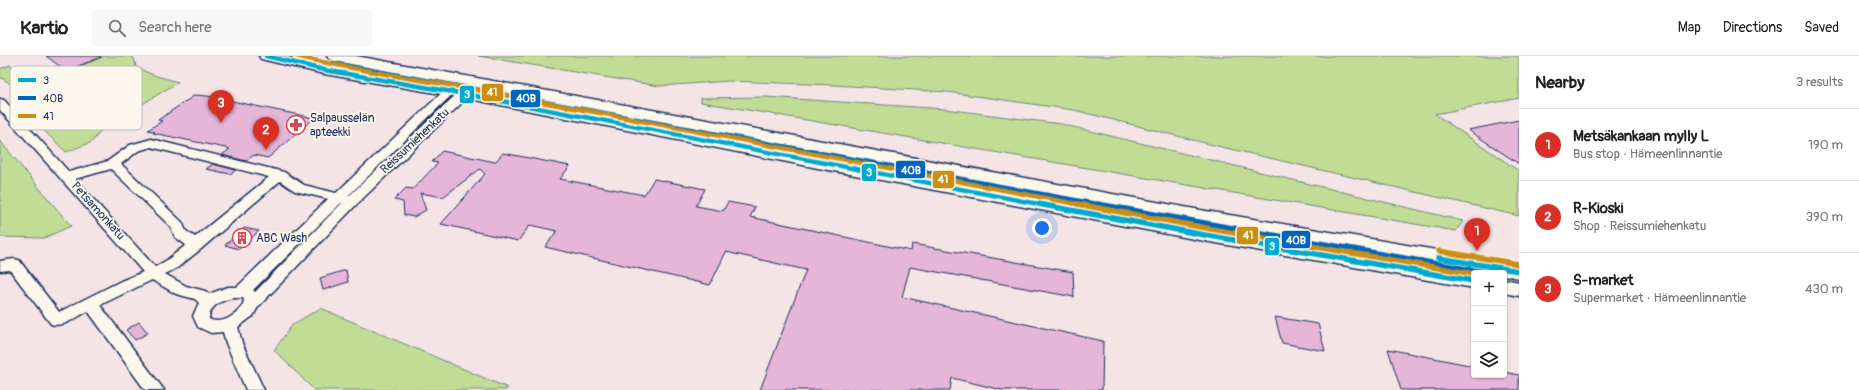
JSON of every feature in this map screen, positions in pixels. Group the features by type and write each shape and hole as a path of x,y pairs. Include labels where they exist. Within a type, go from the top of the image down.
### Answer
{"main road":[{"path":"266,56 324,70 448,92 468,88 1519,271"},
{"path":"334,56 436,76 468,88 823,164 1179,230 1471,280"},
{"path":"1507,287 1519,289"}],"street":[{"name":"Reissumiehenkatu","path":"229,324 245,315 253,303 352,201 468,88"},
{"name":"Reissumiehenkatu","path":"241,292 337,197 448,92"},
{"name":"Petsamonkatu","path":"0,102 10,113"},
{"name":"Petsamonkatu","path":"25,130 153,274 181,290 200,295 209,303"},
{"path":"67,177 113,164 134,148 151,143 279,175 300,188 352,201"},
{"path":"113,164 176,225 180,234 196,245"},
{"path":"0,266 14,264 57,320 126,285 153,274 172,264 279,175"},
{"path":"253,303 250,296 241,292 225,294 209,303 201,315 205,324 220,327 229,324 234,343 255,390"},
{"path":"90,303 155,390"}],"green space":[{"path":"105,56 129,56 134,58 136,66 80,66"},
{"path":"478,56 1519,56 1519,98 1435,114 1519,171 1519,216 1209,144 1074,110 948,92 833,85 729,81 659,86"},
{"path":"10,65 12,66 10,66 10,84 0,77 0,69"},
{"path":"142,70 153,75 178,82 142,104"},
{"path":"766,97 945,109 1061,124 1463,221 1456,231 701,102 701,98"},
{"path":"43,130 101,130 92,142 66,152"},
{"path":"0,141 71,226 44,238 0,237"},
{"path":"321,308 508,388 506,390 314,390 274,350 293,324"}],"building":[{"path":"46,56 101,56 78,66 59,66"},
{"path":"195,95 207,96 314,118 268,158 254,155 246,161 222,155 230,149 153,133 155,132 148,130 162,121 158,120"},
{"path":"1519,120 1519,164 1468,130"},
{"path":"442,151 495,162 503,153 570,166 560,179 644,195 654,179 705,189 696,206 723,211 728,202 755,207 750,217 911,251 912,244 1073,272 1074,297 910,267 902,297 1103,341 1102,390 1002,390 952,378 950,390 760,390 806,270 726,252 710,285 545,247 557,231 530,225 518,241 441,224 485,174 480,169 443,197 420,193 426,210 414,217 404,215 403,202 394,200 406,188 413,189 438,163 432,162"},
{"path":"213,164 236,170 230,174 206,169"},
{"name":"ABC Wash","path":"244,228 259,231 239,249 225,245"},
{"path":"346,270 348,282 323,290 320,278"},
{"path":"1275,317 1318,324 1325,351 1282,343"},
{"path":"139,322 148,333 135,340 126,330"},
{"path":"1388,349 1471,365 1471,378 1507,378 1507,373 1519,375 1519,390 1401,390"}],"transit line":[{"name":"3","path":"266,56 324,70 465,94 823,164 1210,236 1471,280"},
{"name":"41","path":"296,56 325,63 466,87 824,157 1211,229 1471,273"},
{"name":"40B","path":"333,63 1205,224 1472,270"},
{"name":"41","path":"1439,251 1519,264"},
{"name":"3","path":"1438,258 1519,271"}],"place":[{"name":"S-market","path":"221,123"},
{"name":"Salpausselän apteekki","path":"296,125"},
{"name":"R-Kioski","path":"266,150"},
{"name":"ABC Wash","path":"242,238"},
{"name":"Metsäkankaan mylly L","path":"1477,251"}]}
